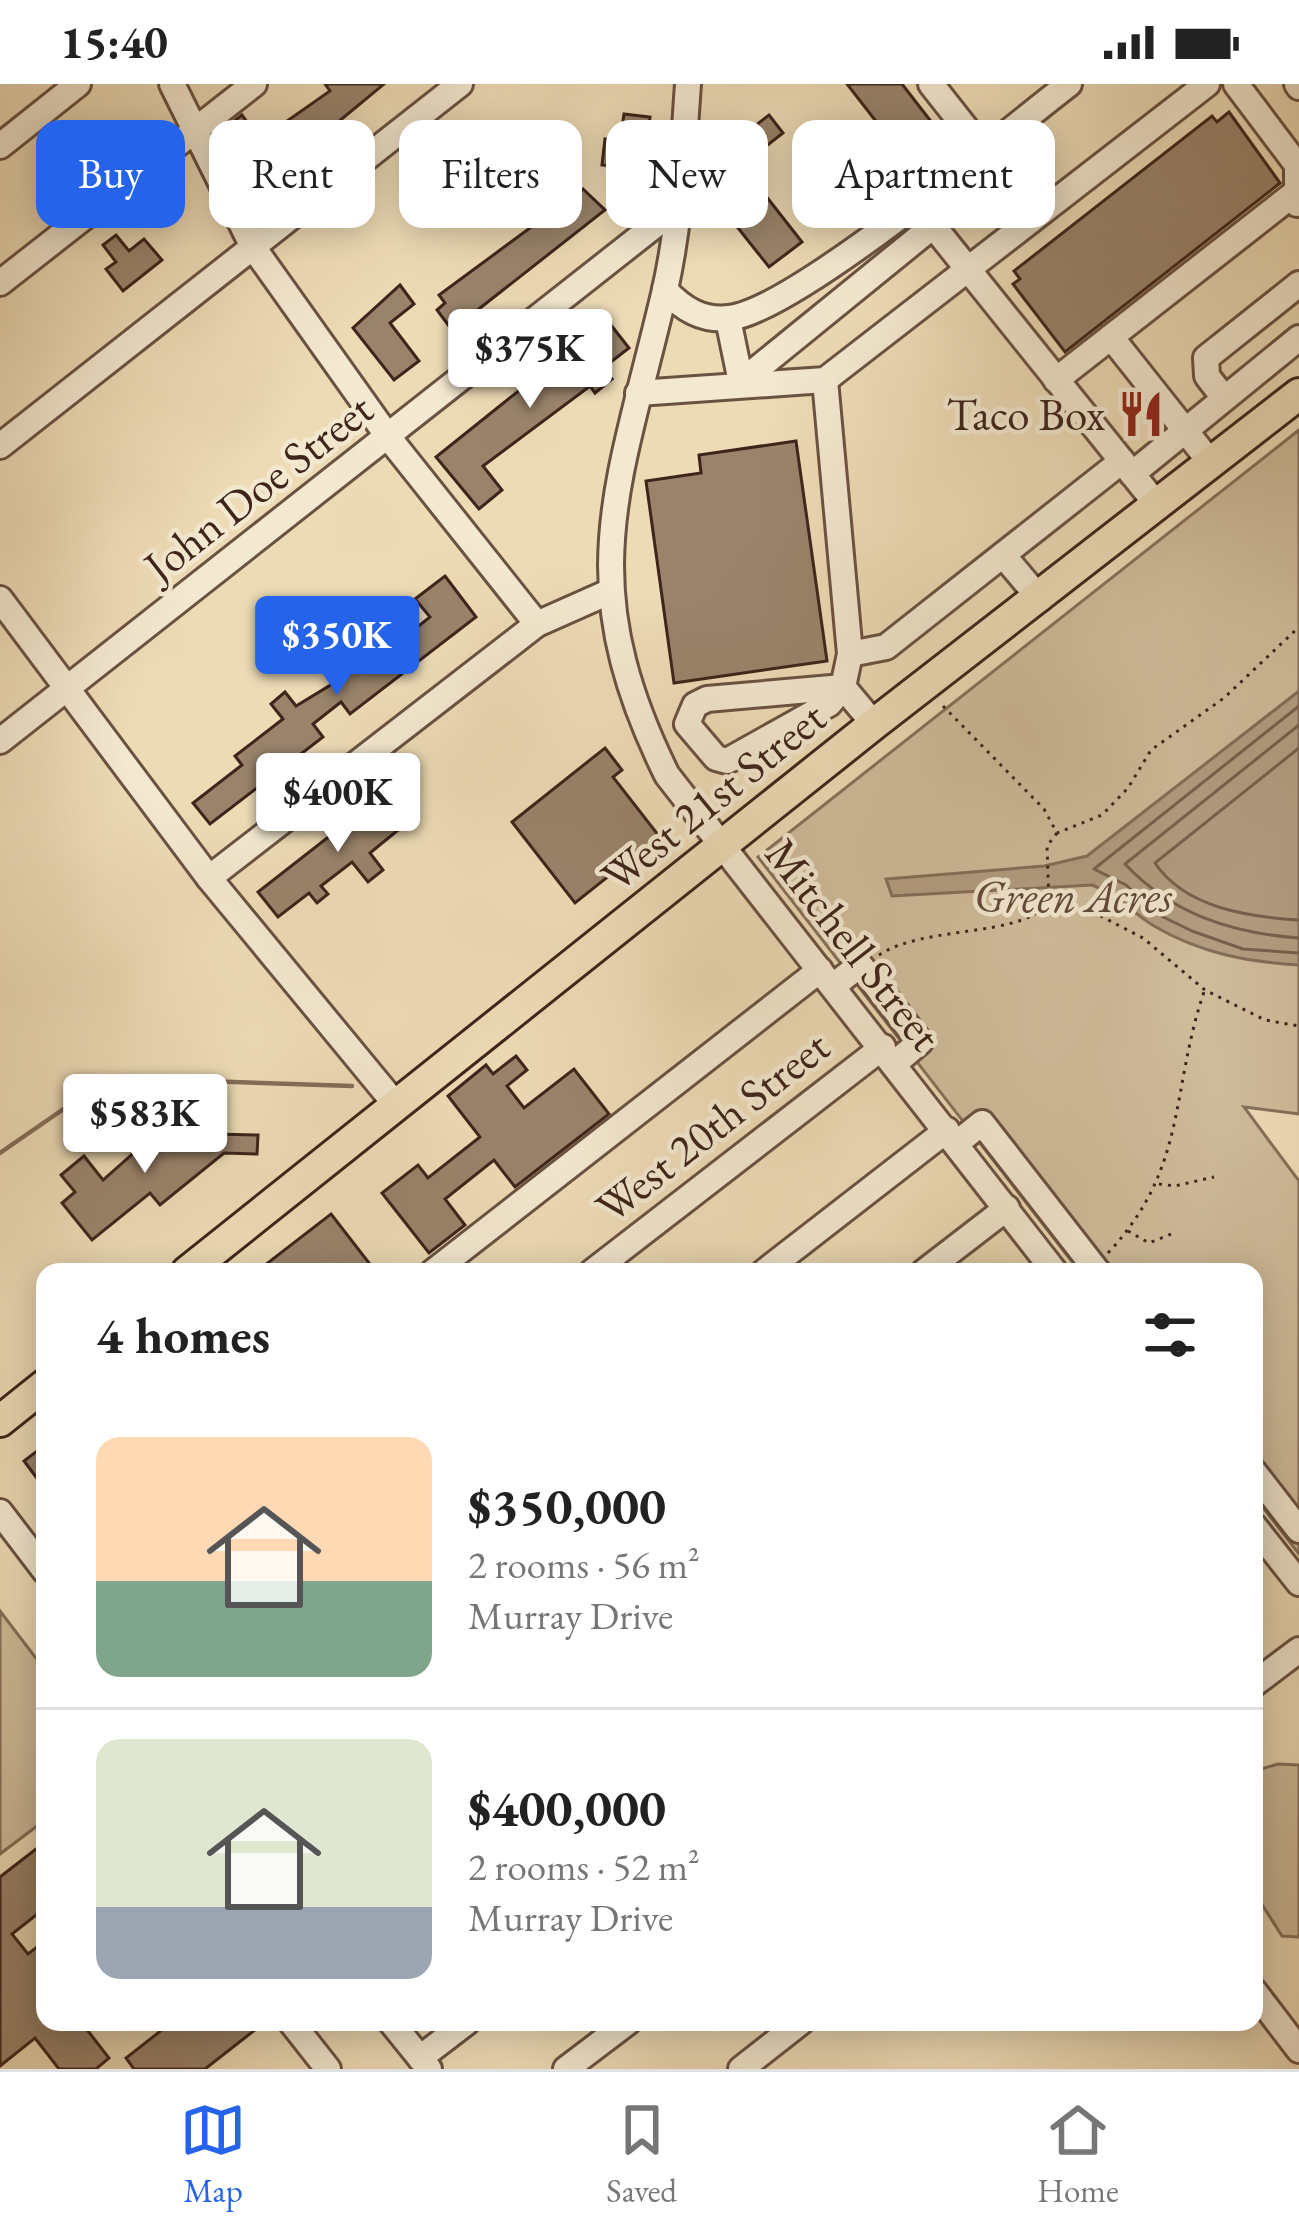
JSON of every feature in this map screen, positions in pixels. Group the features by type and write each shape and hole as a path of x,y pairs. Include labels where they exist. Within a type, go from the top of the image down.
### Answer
{"main road":[{"name":"West 21st Street","path":"198,1263 874,724 1299,394"},
{"path":"0,1421 36,1392"}],"street":[{"path":"0,146 78,84"},
{"path":"172,84 254,248 389,438 537,623"},
{"path":"0,284 254,84"},
{"path":"0,446 460,84"},
{"name":"Mitchell Street","path":"685,120 688,84"},
{"path":"931,84 959,120"},
{"path":"1022,120 1069,84"},
{"path":"638,393 741,382 825,380 1207,84"},
{"path":"1056,380 1297,200 1296,158 1236,84"},
{"name":"John Doe Street","path":"0,741 652,228"},
{"name":"Mitchell Street","path":"674,228 613,506 609,592 633,707 667,775 1048,1263"},
{"path":"664,290 684,310 728,319 764,308 877,228"},
{"path":"741,382 931,228"},
{"path":"935,228 1158,506"},
{"path":"1265,421 1207,376 1206,358 1299,284"},
{"path":"728,319 741,382"},
{"path":"1111,337 1211,463"},
{"path":"850,654 886,647 1004,555 1186,430 1299,338"},
{"path":"687,724 716,758 727,761 829,704 843,687 850,654 825,380"},
{"path":"1004,555 1040,599"},
{"path":"209,878 537,623 609,592"},
{"path":"0,599 209,878 397,1106"},
{"path":"843,687 874,724"},
{"path":"650,741 687,724 695,705 707,699 843,687"},
{"path":"445,1263 827,978 860,965 920,1042 889,1055"},
{"name":"West 20th Street","path":"604,1263 889,1055"},
{"path":"777,1263 952,1137 982,1123 1091,1263"},
{"path":"936,1263 1007,1208"},
{"path":"1263,1483 1299,1529"},
{"path":"0,1512 36,1559"},
{"path":"1263,1542 1299,1583"},
{"path":"1263,1677 1299,1650"},
{"path":"1263,2003 1299,2050"},
{"path":"298,2031 328,2069"},
{"path":"398,2031 424,2064 457,2031"},
{"path":"566,2069 616,2031"},
{"path":"741,2069 790,2031"}],"path":[{"path":"1049,899 1047,846 1058,833 1102,814 1128,788 1151,750 1224,698 1299,627"},
{"path":"943,706 1044,809 1058,833"},
{"path":"862,968 901,941 1026,920 1049,899"},
{"path":"1049,899 1087,909 1143,938 1204,990 1265,1021 1299,1026"},
{"path":"1101,1263 1158,1183 1175,1136 1189,1037 1204,990"},
{"path":"1158,1183 1175,1186 1214,1178"},
{"path":"1127,1230 1149,1243 1176,1232"}],"green space":[{"name":"Green Acres","path":"1299,430 1299,1114 1244,1107 1299,1181 1299,1554 1263,1508 1263,1263 1073,1263 758,857"},
{"path":"0,1611 36,1658 36,1827 0,1854"},
{"path":"1299,1765 1299,1937 1282,1936 1263,1906 1263,1768"}],"water":[{"path":"1299,691 1299,965 1242,958 1189,943 1092,885 892,896 886,879 1044,866 1087,856"}],"building":[{"path":"325,84 384,84 341,120 289,120 330,91"},
{"path":"847,84 902,84 930,120 875,120"},
{"path":"1229,112 1280,183 1065,352 1013,284 1020,279 1014,271 1212,116 1217,122"},
{"path":"624,114 650,117 650,120 623,120"},
{"path":"769,115 783,133 768,145 768,120 763,120"},
{"path":"582,190 605,210 452,330 437,310 445,303 439,295 530,228 582,228"},
{"path":"768,199 802,242 769,267 738,228 768,228"},
{"path":"116,235 129,251 144,239 162,260 123,291 106,269 116,262 103,245"},
{"path":"400,285 414,304 390,323 419,361 394,380 353,328"},
{"path":"607,320 629,348 603,368 612,379 595,393 590,386 483,466 502,490 479,509 436,457"},
{"path":"796,441 827,661 674,683 646,481 701,473 699,455"},
{"path":"445,576 476,617 350,714 341,702 313,724 323,737 210,824 193,803 242,765 235,756 283,719 271,704 285,692 296,706 347,675 331,655 352,638 372,663 430,617 415,599"},
{"path":"605,748 622,770 613,777 659,836 575,903 512,822"},
{"path":"391,788 409,810 397,819 403,826 370,853 383,870 368,882 352,862 321,886 328,894 317,903 309,893 278,917 258,892"},
{"path":"516,1056 527,1070 507,1086 524,1108 574,1069 609,1114 515,1187 494,1160 445,1199 465,1225 429,1253 382,1193 418,1165 428,1178 480,1137 448,1096 486,1065 493,1074"},
{"path":"163,1127 175,1142 189,1131 200,1145 214,1134 258,1135 257,1154 224,1153 160,1205 150,1193 92,1240 62,1203 75,1192 61,1175 84,1156 103,1180"},
{"path":"331,1214 369,1263 268,1263"},
{"path":"36,1452 36,1477 24,1461"},
{"path":"36,1849 36,1915 12,1934 28,1954 36,1948 36,2031 88,2031 109,2058 96,2069 59,2069 35,2038 0,2066 0,1877"},
{"path":"160,2031 254,2031 205,2069 134,2069 126,2058"}],"waterway":[{"path":"0,1153 65,1108 141,1079 352,1086"}],"place":[{"name":"Taco Box","path":"1141,414"}]}
